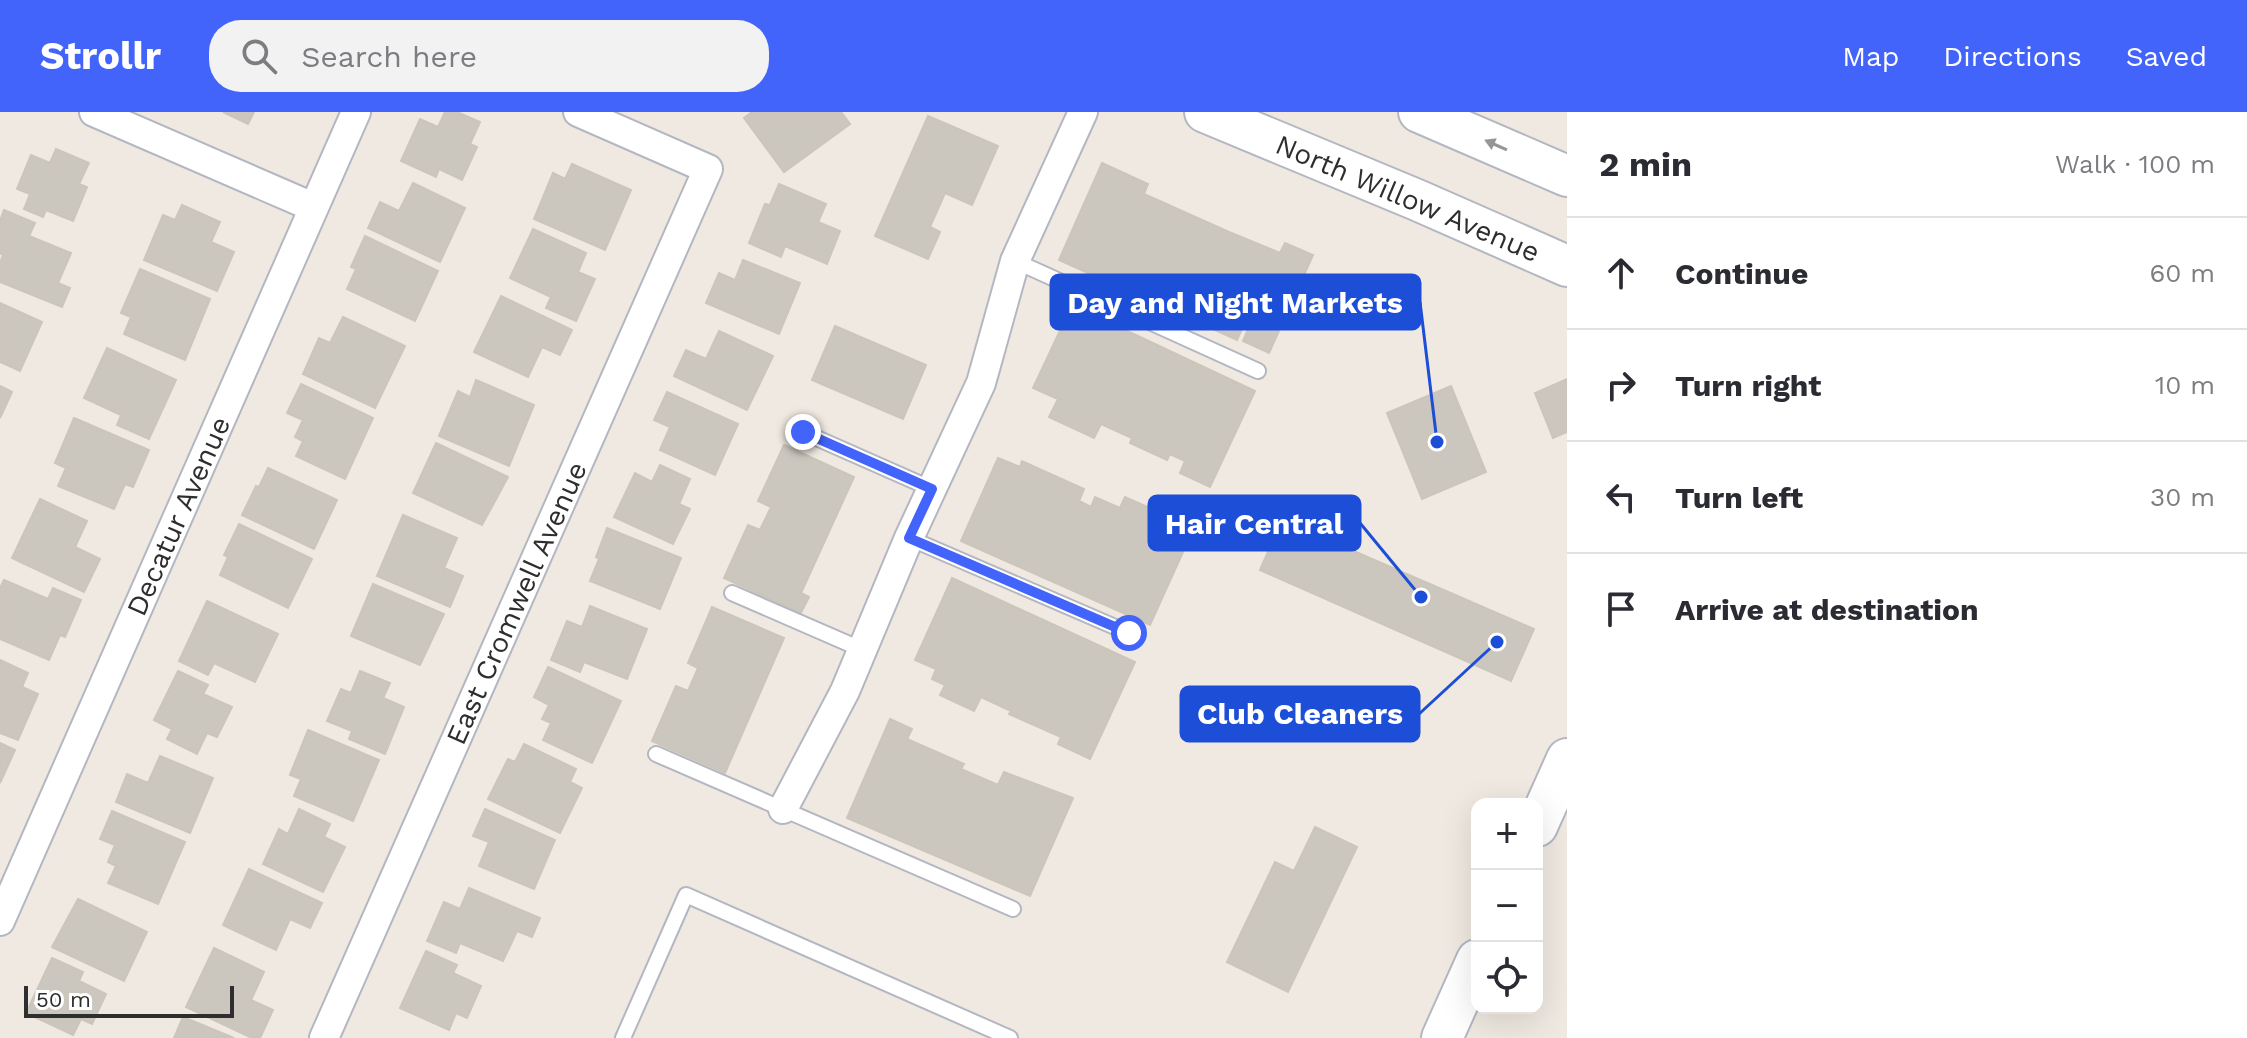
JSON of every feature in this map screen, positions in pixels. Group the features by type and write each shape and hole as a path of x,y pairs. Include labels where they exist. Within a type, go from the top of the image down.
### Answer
{"main road":[{"name":"North Willow Avenue","path":"1205,112 1567,266"},
{"path":"1419,112 1567,176"},
{"path":"1543,813 1567,759"},
{"path":"1442,1038 1471,973"}],"street":[{"path":"94,112 313,207"},
{"name":"Decatur Avenue","path":"0,921 356,112"},
{"name":"East Cromwell Avenue","path":"324,1038 708,169 578,112"},
{"path":"783,809 845,691 909,538 981,383 1015,261 1083,112"}],"lane":[{"path":"1015,261 1258,371"},
{"path":"803,432 932,489"},
{"path":"909,538 1129,633"},
{"path":"732,593 863,650"},
{"path":"656,754 1013,909"},
{"path":"623,1038 686,895 1010,1038"}],"building":[{"path":"223,112 254,112 248,124"},
{"path":"445,112 457,112 480,122 470,144 477,147 462,180 439,169 436,177 401,161 420,119 438,127"},
{"path":"752,112 841,112 850,124 784,172 744,118"},
{"path":"928,116 998,146 972,205 945,193 930,227 940,232 928,259 875,236"},
{"path":"56,149 89,163 79,184 87,187 73,221 46,210 43,217 24,209 30,194 17,189 31,155 50,163"},
{"path":"1102,163 1148,184 1144,194 1229,232 1280,253 1285,243 1313,255 1269,353 1243,341 1258,306 1253,304 1237,340 1059,260"},
{"path":"572,164 631,190 605,250 534,219 553,173 565,179"},
{"path":"413,183 465,208 440,262 368,228 380,202 399,211"},
{"path":"779,184 826,204 818,222 840,231 827,264 785,246 781,257 749,243 765,204 770,205"},
{"path":"182,205 220,222 211,242 234,252 217,291 144,260 163,215 175,220"},
{"path":"4,210 35,223 29,236 71,253 58,283 70,288 62,307 0,282 3,255 0,253 0,221"},
{"path":"533,229 586,253 578,272 595,279 576,321 546,308 551,297 510,278"},
{"path":"365,236 438,271 415,321 347,289 356,269 351,267"},
{"path":"743,260 800,283 779,334 706,303 719,273 735,280"},
{"path":"140,269 210,299 185,360 124,334 131,317 121,313"},
{"path":"501,296 572,330 560,355 542,347 528,377 474,352"},
{"path":"0,303 42,322 20,371 0,362"},
{"path":"1072,305 1255,391 1210,487 1180,473 1185,461 1170,454 1167,460 1130,443 1132,438 1101,424 1094,438 1049,417 1058,399 1033,388"},
{"path":"343,317 405,346 375,408 303,374 319,338 330,343"},
{"path":"835,326 926,365 903,419 812,380"},
{"path":"719,331 773,356 747,410 674,376 686,350 706,359"},
{"path":"107,348 176,380 149,439 117,425 121,415 84,398"},
{"path":"1567,379 1567,432 1553,438 1535,393"},
{"path":"476,380 534,405 509,466 439,436 458,391 470,397"},
{"path":"301,384 373,418 345,479 296,456 303,441 295,437 303,420 287,413"},
{"path":"0,386 12,392 0,418"},
{"path":"1451,386 1486,472 1422,499 1387,413"},
{"path":"667,392 738,424 715,475 660,450 670,427 654,420"},
{"path":"74,418 149,450 133,487 125,484 114,509 58,486 66,468 55,463"},
{"path":"436,443 508,477 482,525 413,493"},
{"path":"784,445 854,477 801,593 809,597 801,613 724,578 748,525 760,530 771,507 758,501"},
{"path":"998,458 1020,467 1022,461 1084,489 1079,501 1091,507 1095,497 1120,508 1125,497 1159,512 1155,522 1162,525 1167,514 1187,523 1175,549 1183,552 1150,625 961,541"},
{"path":"660,465 690,479 679,504 690,509 673,544 614,517 635,473 652,482"},
{"path":"268,468 337,500 314,549 242,515"},
{"path":"40,499 87,521 75,547 100,559 84,592 12,558"},
{"path":"403,515 457,538 444,568 463,576 450,607 377,576"},
{"path":"1282,520 1534,629 1511,681 1260,570"},
{"path":"239,524 312,559 288,608 220,575 228,557 224,555"},
{"path":"607,528 681,558 660,609 590,581"},
{"path":"952,578 1135,662 1090,759 1058,744 1061,737 1009,714 1011,711 981,697 974,711 940,695 945,685 932,679 936,669 915,660"},
{"path":"4,580 48,599 53,588 81,600 65,637 60,635 49,660 0,639 0,588"},
{"path":"373,584 444,614 420,665 351,636"},
{"path":"207,601 278,634 255,682 214,663 208,675 179,661"},
{"path":"590,606 647,629 627,679 584,662 580,672 551,660 567,621 582,627"},
{"path":"712,607 784,638 725,773 652,741 676,686 688,691 698,668 688,663"},
{"path":"0,660 28,673 22,687 38,694 18,740 0,733"},
{"path":"548,667 621,701 592,763 543,740 551,723 542,719 549,705 534,697"},
{"path":"178,671 208,685 203,694 232,707 217,737 207,733 197,754 167,739 172,729 154,720"},
{"path":"360,671 390,683 383,698 404,707 385,754 349,739 352,731 327,721 341,689 351,693"},
{"path":"890,719 912,729 907,739 964,764 961,769 998,785 1004,772 1073,798 1030,896 847,818"},
{"path":"308,730 379,760 353,821 294,796 301,779 290,775"},
{"path":"0,743 15,750 0,783"},
{"path":"524,744 576,769 570,782 582,788 560,833 488,799 508,759 515,762"},
{"path":"160,756 213,778 190,833 116,802 127,774 148,783"},
{"path":"299,809 330,824 324,837 345,847 323,892 263,864 279,829 288,834"},
{"path":"485,809 555,840 534,889 479,866 489,842 473,836"},
{"path":"112,811 185,842 158,904 108,883 116,866 108,862 115,845 100,839"},
{"path":"1315,827 1357,847 1288,992 1227,962 1275,862 1294,871"},
{"path":"249,869 322,903 310,928 290,919 276,950 223,925"},
{"path":"469,888 540,918 532,937 517,931 503,961 460,943 456,953 427,941 444,902 460,909"},
{"path":"78,899 147,932 124,981 52,947"},
{"path":"214,948 264,972 251,1000 273,1010 260,1038 252,1038 186,1007"},
{"path":"426,951 457,965 453,973 481,986 467,1018 456,1013 449,1030 400,1008"},
{"path":"52,958 83,972 79,981 106,994 92,1024 81,1019 73,1035 26,1013"},
{"path":"183,1017 234,1038 174,1038"}],"place":[{"name":"Day and Night Markets","path":"1437,442"},
{"name":"Hair Central","path":"1421,597"},
{"name":"Club Cleaners","path":"1497,642"}],"route":[{"path":"803,432 932,489 909,538 1129,633"}]}
